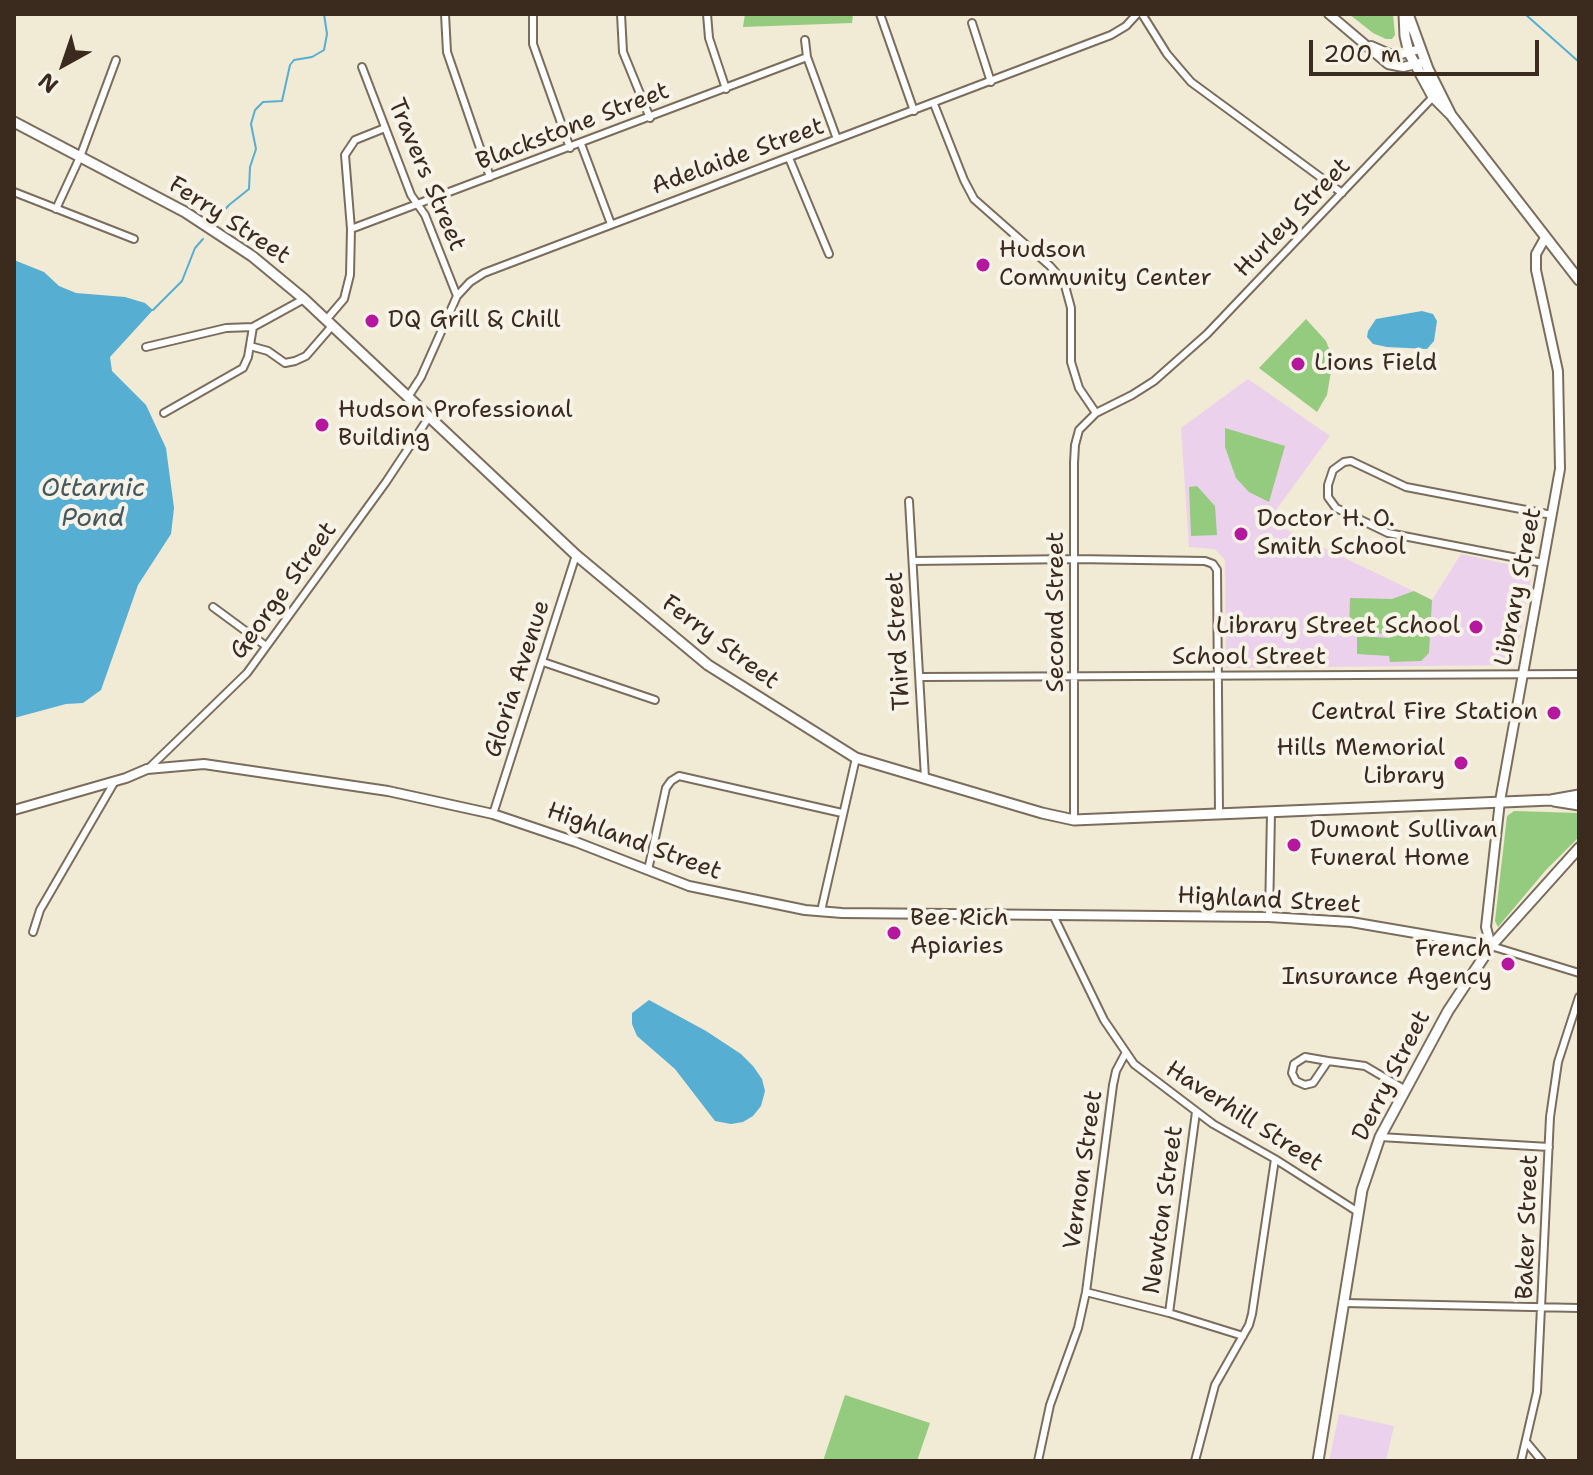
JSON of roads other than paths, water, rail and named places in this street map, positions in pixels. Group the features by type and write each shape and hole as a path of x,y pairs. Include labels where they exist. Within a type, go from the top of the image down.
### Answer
{"main road":[{"path":"1406,14 1451,115"},
{"path":"1406,14 1405,36 1409,53 1433,97 1451,115 1579,280"},
{"name":"Ferry Street","path":"14,122 218,233 270,270 576,555 719,673 856,758 1074,820 1551,800 1579,795"},
{"name":"Ferry Street","path":"1551,800 1579,805"},
{"name":"Derry Street","path":"1318,1461 1358,1212 1380,1137 1448,1011 1491,946 1579,848"}],"street":[{"path":"445,14 447,52 490,177"},
{"path":"533,14 533,44 570,148"},
{"path":"621,14 623,52 650,118"},
{"path":"707,14 709,38 726,89"},
{"path":"880,14 914,111"},
{"path":"1140,14 1191,82 1342,193"},
{"name":"Adelaide Street","path":"408,397 421,377 457,296 470,282 501,265 1111,35 1140,14"},
{"path":"1329,14 1365,43 1380,60 1400,67 1425,62"},
{"path":"972,23 991,82"},
{"path":"805,40 807,57 837,139"},
{"path":"1365,43 1389,55 1420,49"},
{"name":"Blackstone Street","path":"351,229 807,57"},
{"path":"56,209 80,157 116,60"},
{"name":"Travers Street","path":"362,67 411,195 419,205 457,296"},
{"name":"Hurley Street","path":"1096,413 1132,395 1191,349 1433,97"},
{"path":"934,104 974,199 1064,282 1071,308 1071,362 1079,388 1096,413"},
{"path":"250,346 268,351 285,363 295,361 306,356 339,308 347,292 351,229 345,155 355,140 385,128"},
{"path":"581,144 611,224"},
{"path":"789,158 829,254"},
{"path":"14,192 134,239"},
{"name":"Library Street","path":"1491,946 1486,927 1500,801 1560,469 1561,400 1558,371 1536,270 1536,254 1545,238"},
{"path":"146,347 226,328 253,327 304,299"},
{"path":"164,413 243,368 253,327"},
{"name":"Second Street","path":"1074,820 1075,445 1079,430 1096,413"},
{"name":"George Street","path":"147,769 247,673 386,482 429,417"},
{"path":"1543,563 1382,530 1343,512 1331,503 1327,490 1338,465 1351,461 1406,487 1552,515"},
{"name":"Third Street","path":"909,501 925,778"},
{"name":"Gloria Avenue","path":"493,814 576,555"},
{"path":"913,561 1074,559 1205,561 1213,564 1217,570 1219,814"},
{"path":"213,607 266,646"},
{"path":"543,662 655,700"},
{"name":"School Street","path":"920,677 1579,674"},
{"path":"821,911 856,758"},
{"name":"Highland Street","path":"14,810 147,769 192,763 388,791 493,814 689,886 821,911 1269,917 1351,922 1491,946"},
{"path":"648,870 666,788 679,776 842,813"},
{"path":"33,932 40,910 115,781"},
{"path":"1269,917 1271,812"},
{"name":"Haverhill Street","path":"1053,915 1104,1020 1125,1054 1143,1073 1196,1112 1358,1212"},
{"path":"1491,946 1579,973"},
{"name":"Baker Street","path":"1521,1461 1537,1392 1550,1117 1558,1062 1579,997"},
{"name":"Vernon Street","path":"1038,1461 1050,1405 1078,1328 1086,1292 1113,1085 1125,1054"},
{"path":"1328,1061 1310,1085 1300,1084 1293,1077 1292,1068 1300,1058 1328,1061 1365,1066 1404,1089"},
{"name":"Newton Street","path":"1169,1313 1196,1112"},
{"path":"1380,1137 1549,1147"},
{"path":"1195,1461 1215,1385 1252,1314 1275,1159"},
{"path":"1086,1292 1243,1336"},
{"path":"1344,1303 1579,1308"},
{"path":"1527,1443 1542,1461"}],"water":[{"name":"Ottarnic Pond","path":"14,260 44,272 59,286 76,293 125,297 145,303 153,310 110,357 112,371 146,405 166,448 174,508 171,534 138,585 101,690 83,703 66,704 14,718"},
{"path":"1422,311 1433,314 1437,321 1434,341 1427,349 1387,347 1373,344 1367,337 1376,319"},
{"path":"649,1000 706,1031 741,1054 753,1066 762,1079 765,1091 761,1106 753,1116 731,1124 715,1121 675,1069 637,1036 632,1013"}],"waterway":[{"path":"216,220 249,189 250,167 256,149 251,124 255,110 263,102 282,101 290,65 294,60 312,57 324,50 327,34 324,14"},
{"path":"1525,14 1579,62"},
{"path":"153,310 182,281 195,248 203,239"}],"place":[{"name":"Hudson Community Center","path":"983,265"},
{"name":"DQ Grill & Chill","path":"372,321"},
{"name":"Lions Field","path":"1298,364"},
{"name":"Hudson Professional Building","path":"322,425"},
{"name":"Doctor H. O. Smith School","path":"1241,534"},
{"name":"Library Street School","path":"1476,627"},
{"name":"Central Fire Station","path":"1554,713"},
{"name":"Hills Memorial Library","path":"1461,763"},
{"name":"Dumont Sullivan Funeral Home","path":"1294,845"},
{"name":"Bee Rich Apiaries","path":"894,933"},
{"name":"French Insurance Agency","path":"1508,964"}]}
